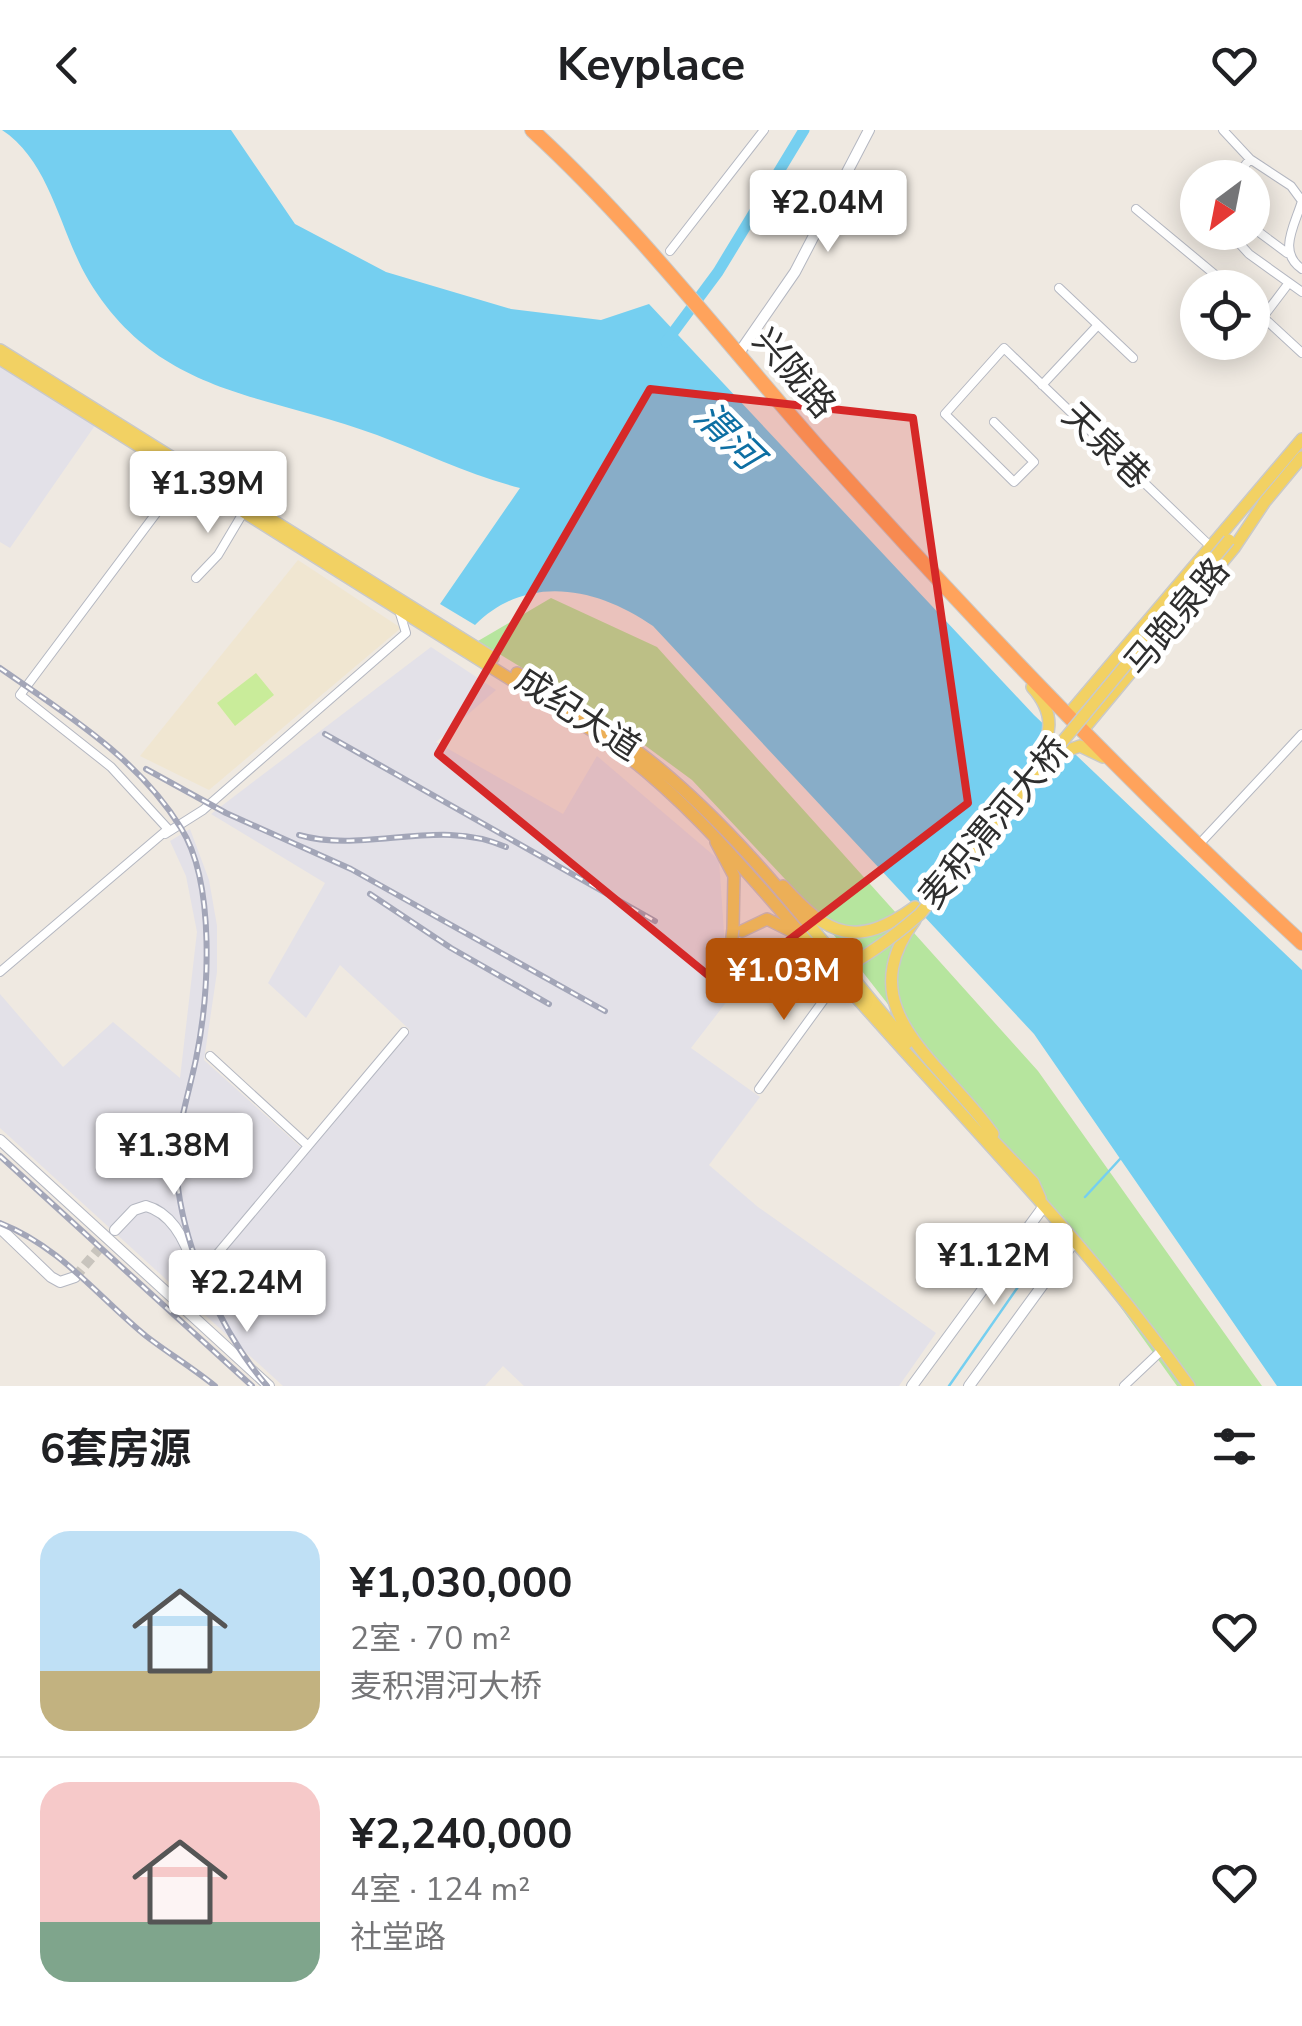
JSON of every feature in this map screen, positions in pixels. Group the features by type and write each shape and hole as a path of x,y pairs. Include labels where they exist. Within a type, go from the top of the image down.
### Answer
{"highway":[{"path":"532,130 733,347"},
{"name":"兴陇路","path":"733,347 906,546 1302,943"},
{"name":"兴陇路","path":"733,347 772,382 1070,713"},
{"name":"兴陇路","path":"1085,728 1302,934"}],"main road":[{"path":"733,347 796,272 866,130"},
{"name":"成纪大道","path":"0,350 606,730 672,780 743,849 1032,1182 1044,1206"},
{"name":"成纪大道","path":"0,359 596,733 703,822 1120,1290 1188,1386"},
{"name":"马跑泉路","path":"1228,538 1302,439"},
{"name":"马跑泉路","path":"1070,713 1209,544 1302,457"},
{"name":"马跑泉路","path":"1085,728 1234,548 1262,496"},
{"name":"麦积渭河大桥","path":"738,930 732,950 739,970 760,984 781,986 814,980 854,964 918,910 1228,538"},
{"path":"906,546 1036,692 1049,712 1050,733 1037,767"},
{"path":"1037,767 1063,749 1090,748 1263,907"},
{"path":"672,780 702,800 807,913 829,928 853,933 878,930 918,910"},
{"path":"703,822 734,876 738,930 756,920 777,921 813,947"},
{"path":"918,910 893,953 890,996 900,1019 1004,1150"},
{"path":"0,1140 272,1386"},
{"path":"115,1230 140,1206 159,1211 190,1250 197,1278 177,1302"},
{"path":"912,1386 1044,1206"},
{"path":"0,1228 51,1277 60,1282 75,1277"},
{"path":"969,1386 1074,1242"}],"street":[{"path":"670,251 764,130"},
{"path":"1223,130 1250,159 1291,186 1302,201 1287,253"},
{"path":"1136,208 1210,270"},
{"path":"1270,240 1302,269"},
{"path":"1249,250 1302,292"},
{"path":"1270,308 1288,284"},
{"path":"1059,288 1133,358"},
{"path":"1270,323 1302,353"},
{"path":"1042,385 1098,325"},
{"name":"天泉巷","path":"994,422 1034,462 1014,482 945,414 1004,348 1209,544"},
{"path":"165,834 164,822 111,767 20,695 184,476"},
{"path":"196,578 218,554 243,512"},
{"path":"0,972 165,834 173,833 203,810 406,633 399,610"},
{"path":"1204,839 1302,734"},
{"path":"759,1089 839,979"},
{"path":"197,1278 404,1032"},
{"path":"210,1056 306,1144"},
{"path":"1124,1386 1163,1349"}],"highlighted area":[{"path":"650,389 913,418 968,803 725,989 438,754"}],"shaded area":[{"path":"0,367 96,424 10,548 0,542"},
{"path":"298,560 401,628 209,790 140,756"},
{"path":"431,647 496,690 436,742 563,814 597,756 719,860 726,962 741,983 691,1048 760,1097 709,1165 758,1207 936,1333 899,1386 524,1386 503,1366 485,1386 283,1386 0,1128 0,994 63,1067 113,1022 180,1078 197,932 186,876 170,841 190,829 209,880 217,926 217,972 204,1060 305,1151 410,1030 340,965 306,1018 268,983 325,883 211,814"}],"green space":[{"path":"551,598 657,647 1038,1071 1262,1386 1177,1386 1074,1242 815,911 692,780 624,730 478,641"},
{"path":"256,673 274,695 235,726 217,703"}],"water":[{"name":"渭河","path":"2,130 231,130 295,224 386,272 511,309 601,320 649,304 1034,715 1302,970 1302,1386 1277,1386 1034,1034 653,626 609,602 563,591 517,598 475,625 440,604 520,488 377,435 217,385 148,348 117,319 89,281 43,179 19,144"}],"waterway":[{"path":"666,342 718,272 804,130"},
{"path":"1085,1197 1120,1159"},
{"path":"949,1386 1052,1238"}],"tunnel":[{"path":"75,1277 115,1230"}],"railway":[{"path":"0,668 75,720 122,759 164,803 192,851 205,909 206,973 201,1033 179,1134 177,1179 188,1233 207,1288 235,1341 267,1386"},
{"path":"325,734 655,921"},
{"path":"146,769 226,813 351,869 605,1011"},
{"path":"299,835 350,841 455,835 506,847"},
{"path":"370,894 451,948 549,1004"},
{"path":"0,1156 252,1386"},
{"path":"0,1223 42,1245 146,1336 215,1386"}]}
